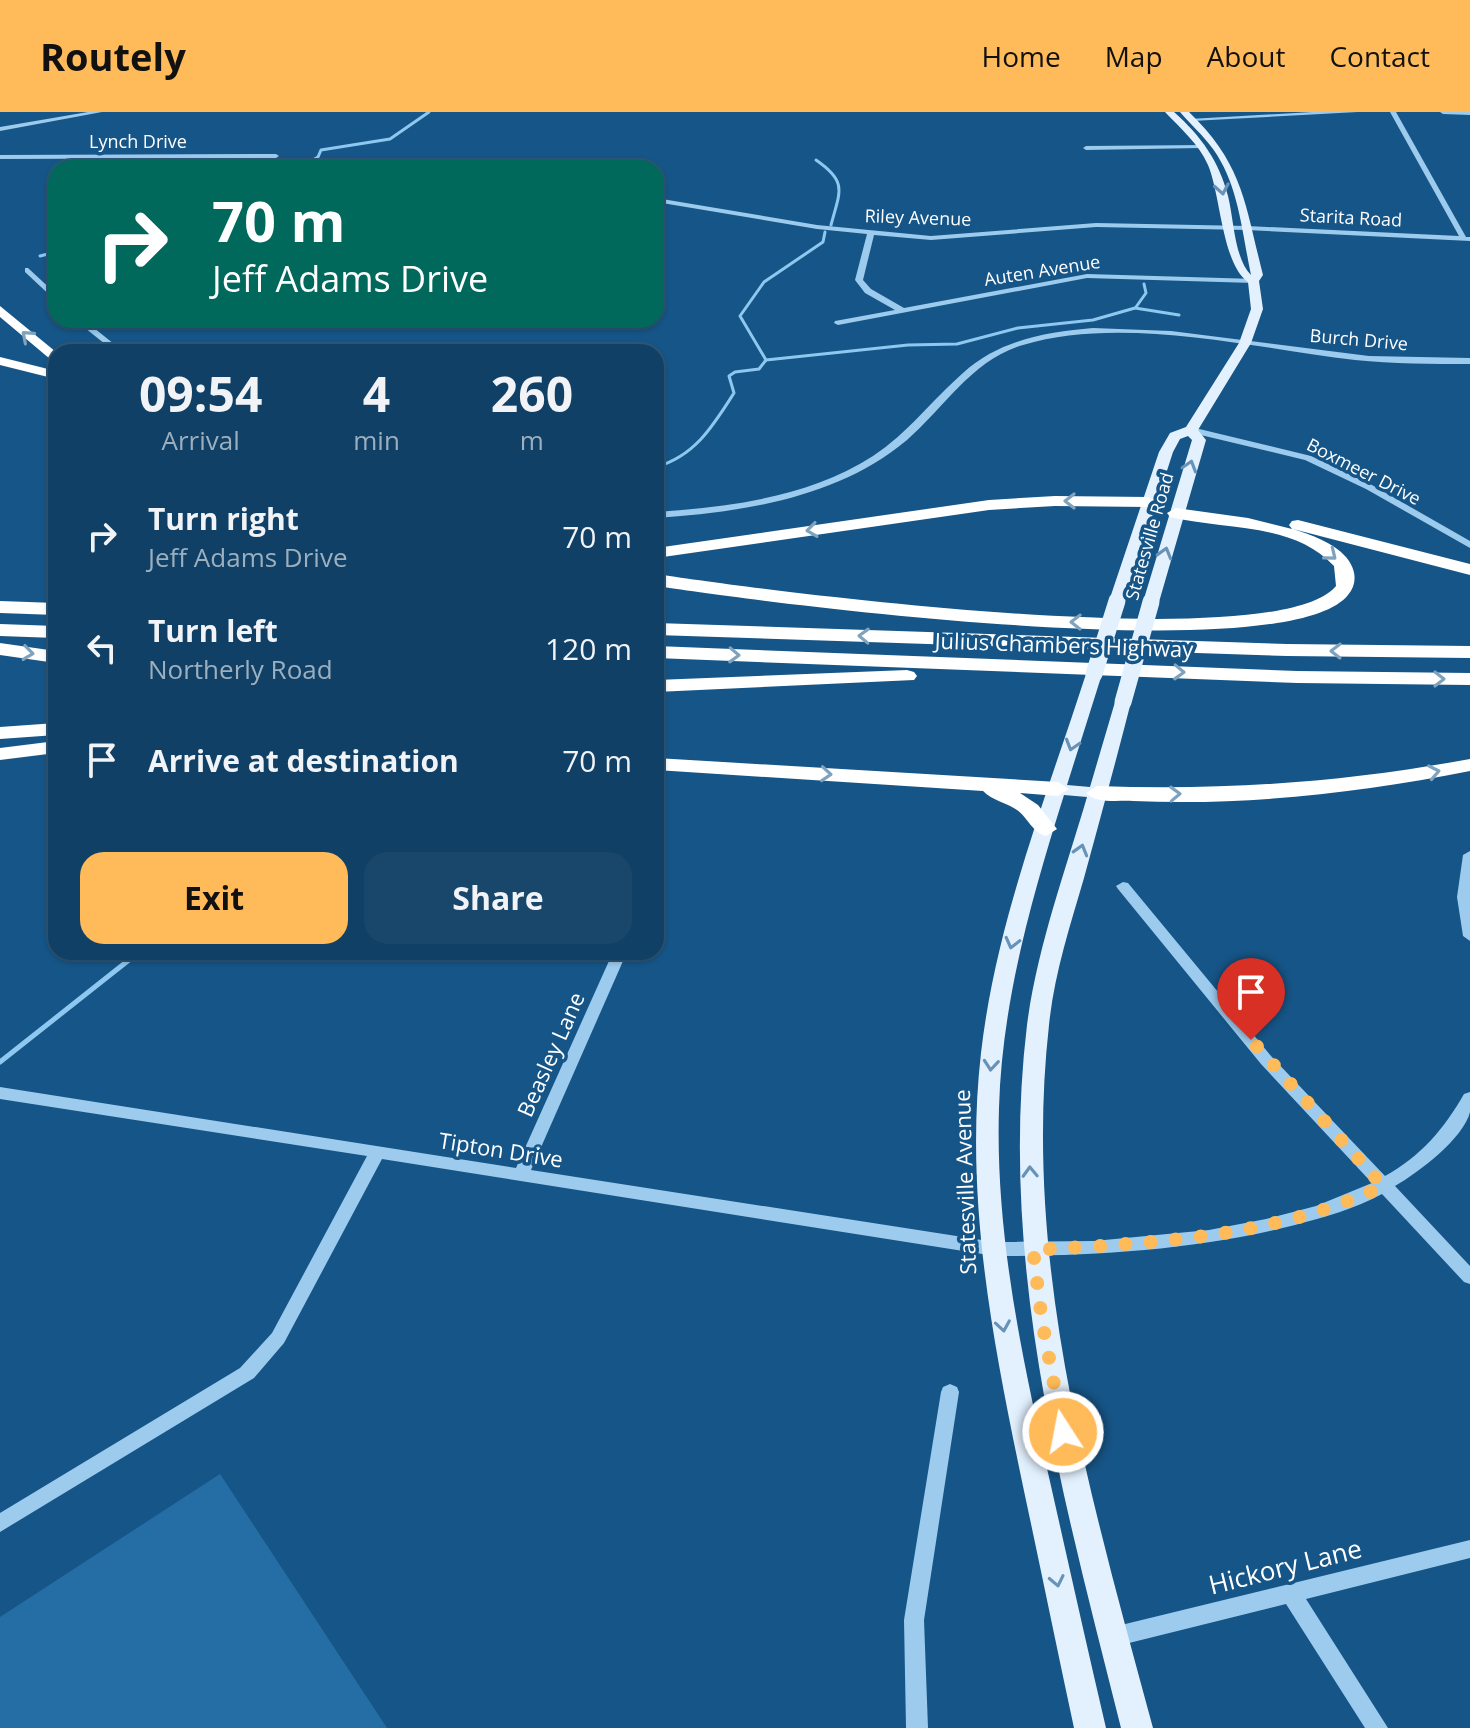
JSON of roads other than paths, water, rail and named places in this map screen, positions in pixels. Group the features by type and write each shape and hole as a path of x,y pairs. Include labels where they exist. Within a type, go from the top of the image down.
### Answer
{"highway":[{"path":"0,310 48,353"},
{"path":"0,361 48,373"},
{"path":"664,552 989,505 1055,501 1148,502"},
{"path":"1177,509 1306,526 1470,570"},
{"path":"664,581 890,611 1124,623 1238,621 1293,615 1330,602 1346,584 1347,577 1341,563 1328,551 1308,541 1177,509"},
{"path":"664,587 814,612 1110,644"},
{"path":"0,607 48,609"},
{"name":"Julius Chambers Highway","path":"664,629 1339,652 1470,652"},
{"path":"0,630 48,632"},
{"path":"0,649 48,656"},
{"name":"Julius Chambers Highway","path":"664,652 1101,670 1470,679"},
{"path":"664,686 1101,670"},
{"path":"0,733 48,730"},
{"path":"0,754 48,748"},
{"path":"664,758 748,769"},
{"path":"0,767 48,764"},
{"path":"664,764 1058,789"},
{"path":"1097,793 1137,795 1318,788 1470,765"},
{"path":"964,785 1021,801 1035,813 1046,829"}],"main road":[{"name":"Statesville Road","path":"1169,112 1201,146 1219,174 1243,274 1253,281"},
{"name":"Statesville Road","path":"1148,502 1175,436 1191,430 1245,343 1257,309 1253,281 1257,275 1233,172 1218,148 1188,116"},
{"name":"Statesville Road","path":"1097,793 1199,440 1191,430"},
{"path":"1148,502 1177,509"},
{"name":"Statesville Avenue","path":"1090,1728 1010,1362 995,1249 987,1126 992,1053 1008,956 1148,502"},
{"path":"1058,789 1097,793 1049,963 1037,1026 1030,1129 1033,1250 1042,1321 1063,1432 1137,1728"}],"street":[{"name":"Lynch Drive","path":"0,129 99,112"},
{"path":"1188,116 1355,112"},
{"path":"1393,112 1467,239"},
{"path":"1443,112 1470,113"},
{"path":"1086,148 1201,146"},
{"name":"Lynch Drive","path":"0,157 276,156"},
{"name":"Riley Avenue","path":"664,201 817,227 953,238 1060,226 1230,227"},
{"name":"Starita Road","path":"1230,227 1467,239"},
{"path":"871,233 859,280 868,291 905,312"},
{"path":"28,270 48,291"},
{"name":"Auten Avenue","path":"838,323 1087,276 1253,281"},
{"path":"89,328 110,344"},
{"name":"Burch Drive","path":"664,514 762,501 845,474 902,439 981,361 1022,342 1075,332 1126,330 1373,359 1470,361"},
{"name":"Boxmeer Drive","path":"1191,430 1308,458 1369,487 1470,545"},
{"path":"1470,855 1464,897 1470,936"},
{"path":"1123,886 1266,1060 1470,1277"},
{"name":"Beasley Lane","path":"521,1174 616,960"},
{"name":"Tipton Drive","path":"0,1093 995,1249 1033,1250 1123,1245 1217,1234 1324,1210 1383,1186 1428,1155 1448,1135 1470,1098"},
{"path":"0,1523 247,1373 278,1338 377,1152"},
{"path":"917,1728 914,1620 950,1392"},
{"name":"Hickory Lane","path":"1113,1637 1470,1549"},
{"path":"1291,1593 1377,1728"}],"waterway":[{"path":"313,160 321,150 390,139 429,112"},
{"path":"816,160 833,175 839,188 831,225"},
{"path":"766,360 740,316 764,282 823,242 825,232"},
{"path":"40,256 48,254"},
{"path":"1136,307 1146,293 1144,284"},
{"path":"766,360 908,345 957,344 1018,328 1093,320 1135,308 1179,315"},
{"path":"664,464 682,455 710,428 734,393 729,376 735,372 759,369 766,360"},
{"path":"0,1062 129,960"}]}
